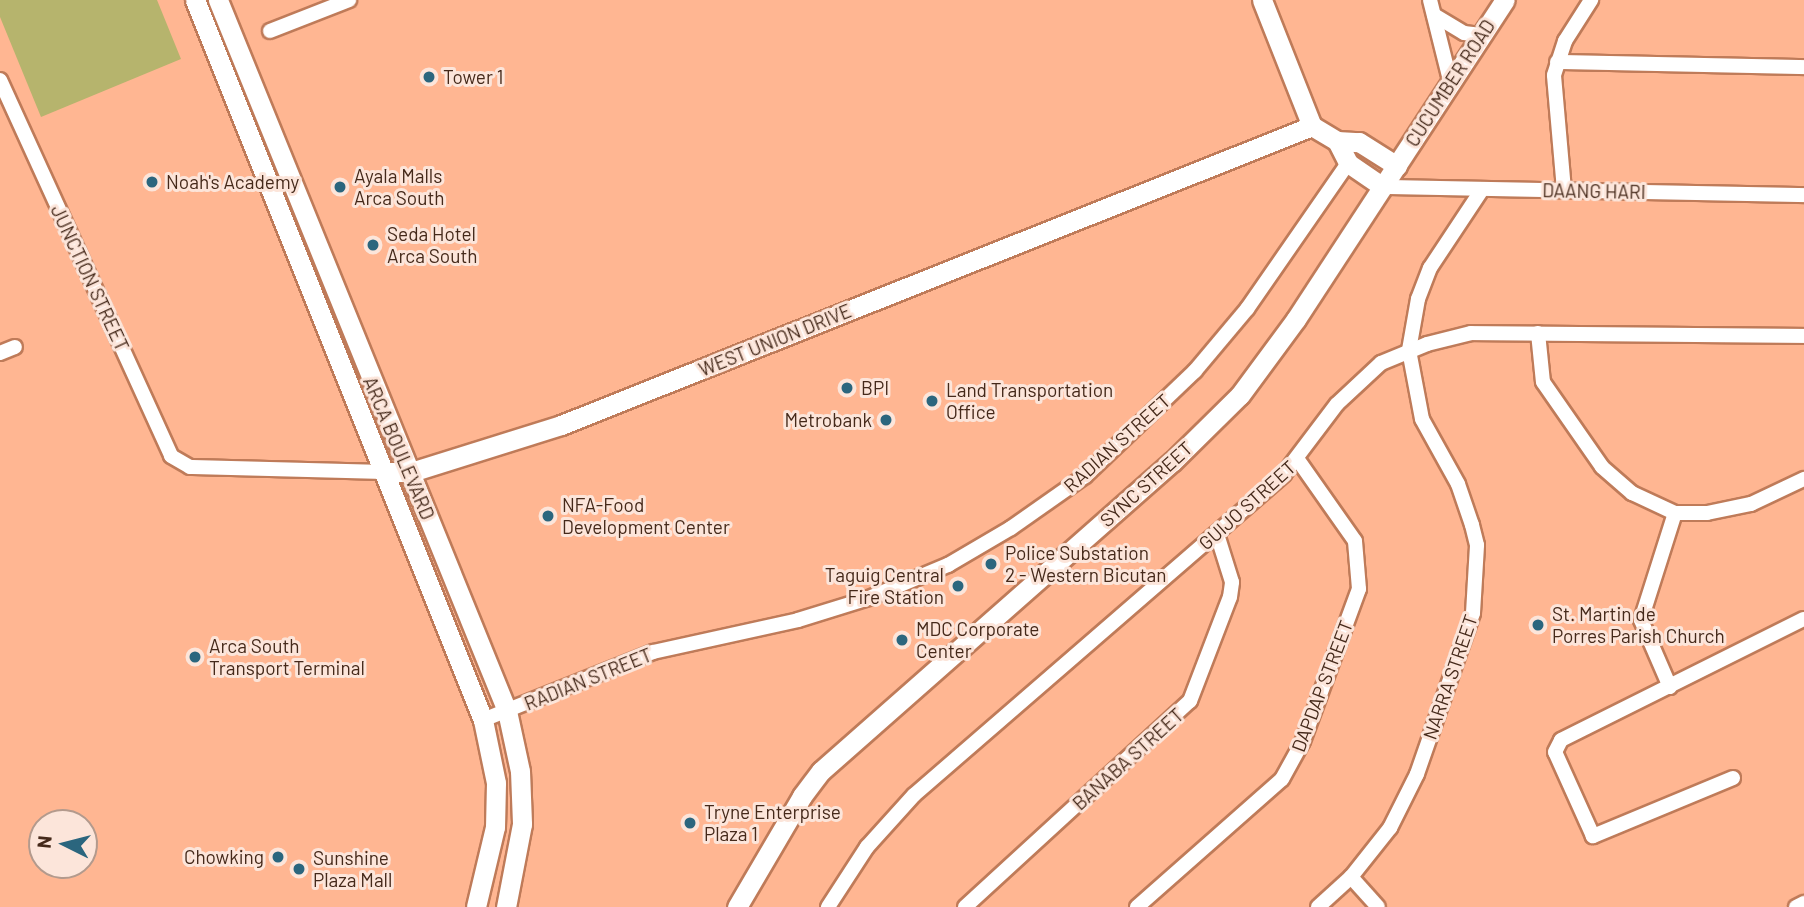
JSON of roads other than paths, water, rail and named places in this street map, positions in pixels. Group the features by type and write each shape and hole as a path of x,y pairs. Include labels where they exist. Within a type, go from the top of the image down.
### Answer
{"street":[{"name":"ARCA BOULEVARD","path":"195,0 387,472 483,720 496,783 495,827 476,907"},
{"name":"ARCA BOULEVARD","path":"218,0 365,370 411,472 507,711 520,771 522,824 506,907"},
{"path":"271,31 349,0"},
{"path":"1262,0 1312,126 1338,141 1359,142 1396,166"},
{"path":"1430,0 1450,80"},
{"name":"CUCUMBER ROAD","path":"1383,187 1450,80 1505,0"},
{"path":"1564,190 1554,75 1558,62 1591,0"},
{"path":"1434,15 1464,33 1481,35"},
{"path":"1558,62 1804,67"},
{"name":"JUNCTION STREET","path":"0,80 44,182 98,286 159,435 172,456 190,467"},
{"name":"WEST UNION DRIVE","path":"190,467 411,472 561,425 1312,126"},
{"path":"1338,141 1348,163 1383,187"},
{"name":"RADIAN STREET","path":"483,720 653,652 797,620 869,598 948,565 1011,528 1085,476 1195,371 1247,309 1348,163"},
{"name":"DAANG HARI","path":"1383,187 1481,191 1804,195"},
{"name":"SYNC STREET","path":"737,907 802,796 821,771 1171,462 1240,396 1383,187"},
{"name":"NARRA STREET","path":"1318,907 1351,877 1390,828 1417,774 1474,613 1477,545 1465,499 1422,419 1409,350 1414,312 1430,268 1481,191"},
{"name":"GUIJO STREET","path":"828,907 867,847 914,795 1217,534 1298,460 1336,404 1366,375 1409,350 1471,333 1804,336"},
{"path":"1538,333 1542,382 1602,467 1632,494 1675,513 1734,509 1804,478"},
{"path":"0,353 15,347"},
{"name":"DAPDAP STREET","path":"1137,907 1282,779 1303,741 1359,589 1355,541 1298,460"},
{"path":"1670,687 1641,620 1675,513"},
{"name":"BANABA STREET","path":"965,907 1191,701 1230,597 1232,582 1217,534"},
{"path":"1733,778 1591,835 1555,752 1562,740 1804,619"},
{"path":"1351,877 1378,907"},
{"path":"1796,907 1804,903"}],"place":[{"name":"Tower 1","path":"429,77"},
{"name":"Noah's Academy","path":"152,182"},
{"name":"Ayala Malls Arca South","path":"340,187"},
{"name":"Seda Hotel Arca South","path":"373,245"},
{"name":"BPI","path":"847,388"},
{"name":"Land Transportation Office","path":"932,401"},
{"name":"Metrobank","path":"886,420"},
{"name":"NFA-Food Development Center","path":"548,516"},
{"name":"Police Substation 2 - Western Bicutan","path":"991,564"},
{"name":"Taguig Central Fire Station","path":"958,586"},
{"name":"St. Martin de Porres Parish Church","path":"1538,625"},
{"name":"MDC Corporate Center","path":"902,640"},
{"name":"Arca South Transport Terminal","path":"195,657"},
{"name":"Tryne Enterprise Plaza 1","path":"690,823"},
{"name":"Chowking","path":"278,857"},
{"name":"Sunshine Plaza Mall","path":"299,869"}]}
